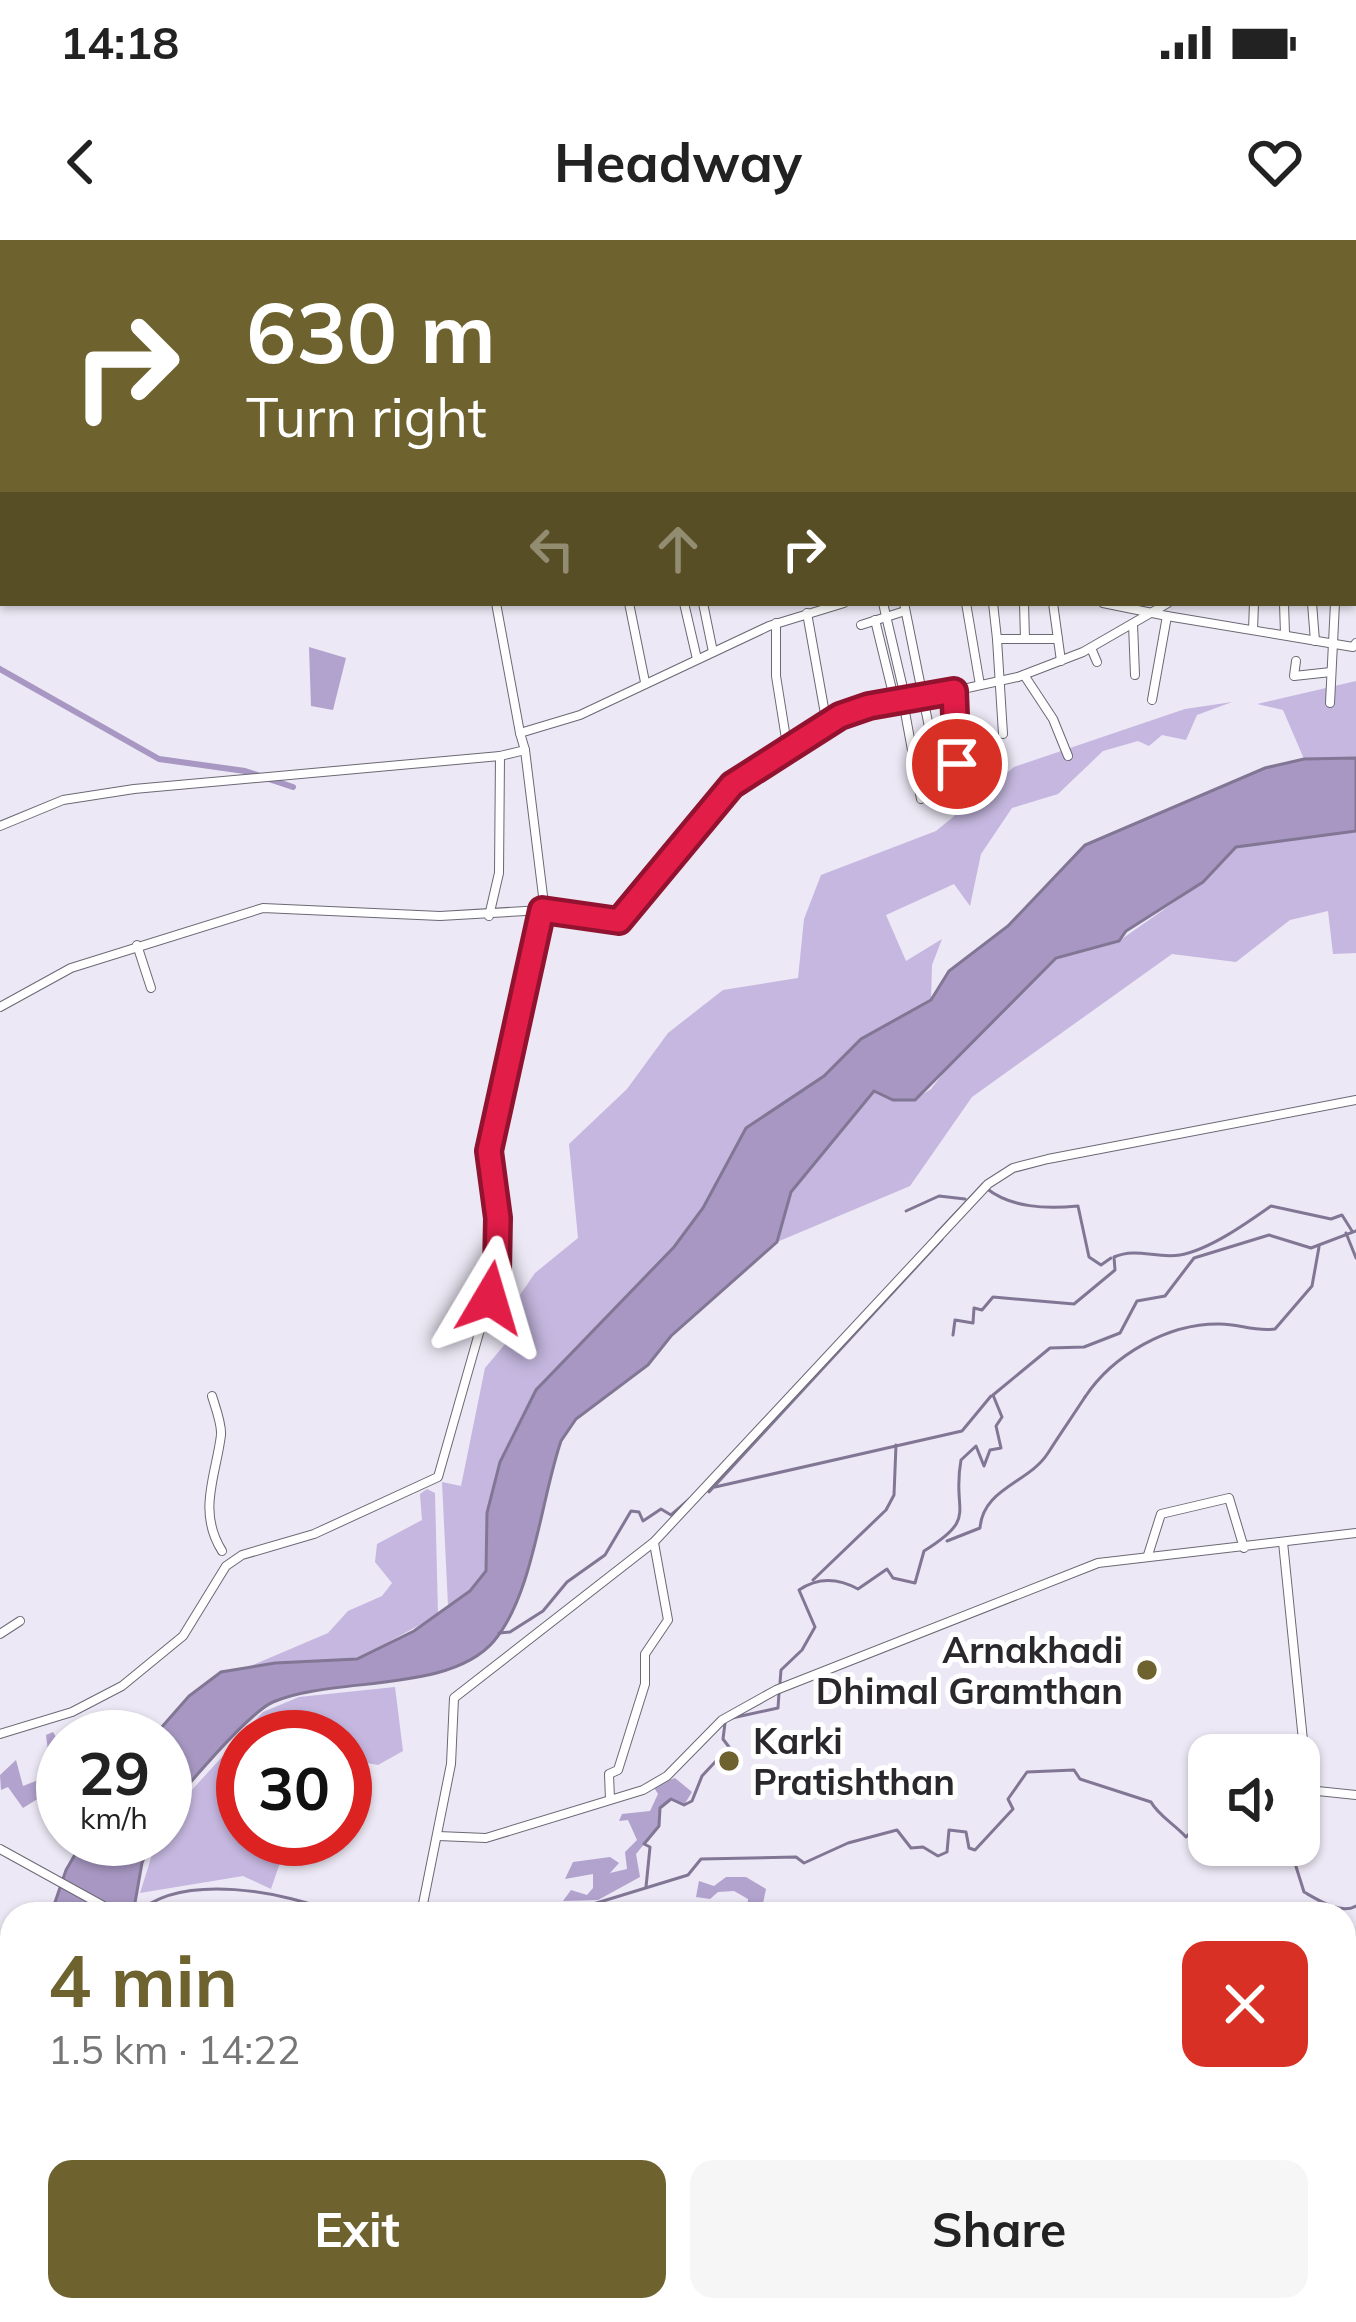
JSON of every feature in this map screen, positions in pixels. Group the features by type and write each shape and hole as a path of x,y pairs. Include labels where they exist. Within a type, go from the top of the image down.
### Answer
{"street":[{"path":"0,1734 72,1712 122,1686 183,1636 226,1566 242,1555 314,1534 438,1478 497,1270 496,1195 489,1151 542,910 533,784 497,606"},
{"path":"630,606 645,682"},
{"path":"685,606 697,659"},
{"path":"704,606 713,652"},
{"path":"520,733 580,715 776,623 832,606"},
{"path":"884,606 921,799"},
{"path":"967,606 980,686"},
{"path":"993,606 1003,734"},
{"path":"1024,606 1025,639"},
{"path":"1053,606 1061,661"},
{"path":"1130,606 1315,641 1356,643"},
{"path":"1152,700 1166,606"},
{"path":"1253,630 1254,606"},
{"path":"1284,606 1285,634"},
{"path":"1312,606 1315,641"},
{"path":"1330,703 1335,606"},
{"path":"861,625 904,607 929,728"},
{"path":"807,613 826,725"},
{"path":"0,1007 71,968 263,908 489,916 542,910 619,921 732,785 826,725 869,706 1024,676 1162,614"},
{"path":"874,620 901,702"},
{"path":"776,623 776,676 788,751"},
{"path":"1132,624 1136,675"},
{"path":"997,639 1058,639"},
{"path":"1091,648 1097,662"},
{"path":"1296,661 1294,676 1331,673"},
{"path":"1024,676 1053,718 1068,756"},
{"path":"954,691 960,775"},
{"path":"0,826 63,800 134,788 525,750"},
{"path":"489,916 500,873 500,756"},
{"path":"137,945 151,988"},
{"path":"424,1902 452,1760 454,1698 654,1542 1004,1172 1159,1136 1356,1100"},
{"path":"212,1396 221,1436 212,1461 208,1517 221,1551"},
{"path":"1148,1555 1161,1514 1228,1498 1244,1548"},
{"path":"438,1836 485,1838 661,1780 722,1720 780,1689 1099,1563 1356,1533"},
{"path":"610,1799 609,1774 618,1770 633,1725 644,1684 645,1654 668,1620 654,1542"},
{"path":"1283,1542 1308,1790 1356,1795"},
{"path":"0,1634 20,1621"},
{"path":"0,1849 94,1902"}],"shaded area":[{"path":"309,647 346,658 333,710 311,706"},
{"path":"1356,681 1356,758 1304,759 1283,710 1257,704"},
{"path":"1232,702 1197,715 1186,740 1162,735 1149,746 1138,741 1103,751 1058,794 1012,808 981,854 970,906 954,884 886,915 906,961 942,939 932,965 931,1000 861,1039 824,1076 746,1128 703,1208 674,1247 536,1389 500,1462 487,1513 486,1571 470,1591 448,1605 442,1482 461,1486 485,1368 506,1343 509,1311 535,1273 578,1238 569,1144 627,1089 668,1033 723,990 798,978 804,919 821,875 936,831 1014,767 1185,709"},
{"path":"1356,758 1356,831 1236,847 1203,882 1126,931 1119,941 1056,958 915,1100 893,1100 874,1091 791,1192 777,1242 671,1336 648,1365 576,1419 561,1441 518,1598 494,1641 474,1658 420,1677 298,1694 261,1710 216,1710 216,1754 192,1781 192,1710 177,1710 221,1672 275,1663 357,1659 414,1631 470,1591 486,1571 487,1513 500,1462 536,1390 674,1247 703,1208 746,1128 824,1076 861,1039 931,1000 949,971 1008,926 1085,845 1265,768 1304,759"},
{"path":"1356,831 1356,953 1333,954 1328,911 1290,920 1236,962 1172,954 972,1097 910,1186 777,1242 790,1192 874,1091 893,1100 914,1100 931,1089 959,1053 1056,958 1119,941 1203,882 1236,847"},
{"path":"427,1489 435,1493 438,1615 357,1659 248,1667 328,1633 348,1611 382,1596 392,1583 375,1562 377,1544 422,1520 420,1494"},
{"path":"395,1687 403,1751 372,1764 372,1710 268,1710 299,1697"},
{"path":"16,1760 23,1786 36,1781 36,1800 23,1808 8,1787 1,1790 0,1775"},
{"path":"216,1764 216,1866 279,1866 271,1889 243,1876 140,1893 148,1866 192,1866 192,1790"},
{"path":"675,1778 692,1792 684,1805 671,1799 661,1808 659,1826 636,1854 640,1877 598,1900 563,1901 571,1890 587,1895 593,1888 593,1874 565,1879 573,1862 610,1857 619,1863 610,1873 627,1869 625,1852 637,1840 628,1820 619,1821 622,1814 650,1811 658,1794 653,1786"},
{"path":"68,1866 141,1866 135,1902 55,1902"},
{"path":"726,1877 746,1877 766,1889 763,1902 748,1902 734,1891 718,1892 710,1899 696,1897 699,1881 714,1886"}],"waterway":[{"path":"0,669 159,759 245,771 293,787"},
{"path":"936,1234 983,1184"},
{"path":"986,1188 1029,1206 1078,1206 1089,1257 1101,1265 1111,1258"},
{"path":"906,1211 939,1196 965,1199"},
{"path":"953,1335 955,1320 973,1323 974,1308 982,1310 993,1297 1074,1304 1115,1270 1114,1257 1191,1252 1271,1206 1331,1219 1342,1215 1352,1231"},
{"path":"780,1683 781,1670 802,1650 815,1627 799,1590 828,1580 858,1589 887,1569 893,1578 915,1583 924,1551 958,1521 961,1460 976,1446 984,1466 990,1450 1001,1448 996,1426 1002,1417 993,1395 1050,1348 1084,1347 1120,1333 1137,1301 1165,1296 1194,1258 1269,1235 1311,1248 1356,1231"},
{"path":"1346,1233 1356,1258"},
{"path":"709,1492 942,1239"},
{"path":"1085,1397 1126,1355 1181,1329 1227,1324 1275,1329 1312,1286 1319,1247"},
{"path":"715,1487 962,1431 991,1396"},
{"path":"947,1541 980,1528 989,1504 1040,1463 1085,1397"},
{"path":"813,1580 886,1510 894,1495 896,1445"},
{"path":"499,1633 510,1632 543,1611 567,1582 605,1555 631,1511 639,1512 643,1521 661,1509 671,1515 699,1491"},
{"path":"732,1718 778,1708 779,1693"},
{"path":"646,1887 650,1847 644,1844 659,1826 660,1808 671,1799 684,1805 692,1801 702,1776 729,1747 723,1739 725,1723"},
{"path":"600,1902 688,1875 701,1859 796,1857 804,1863 848,1843 897,1830 911,1848 923,1847 938,1856 947,1852 949,1830 966,1832 969,1848 975,1850 1013,1809 1008,1799 1027,1772 1074,1770 1080,1779 1151,1802 1188,1835"},
{"path":"1296,1866 1304,1892 1323,1902"},
{"path":"154,1902 206,1889 264,1893 302,1902"}],"place":[{"name":"Arnakhadi Dhimal Gramthan","path":"1147,1670"},
{"name":"Karki Pratishthan","path":"729,1761"}],"route":[{"path":"490,1298 497,1270 498,1218 489,1151 542,910 619,921 732,785 840,716 954,691 957,764"}]}
